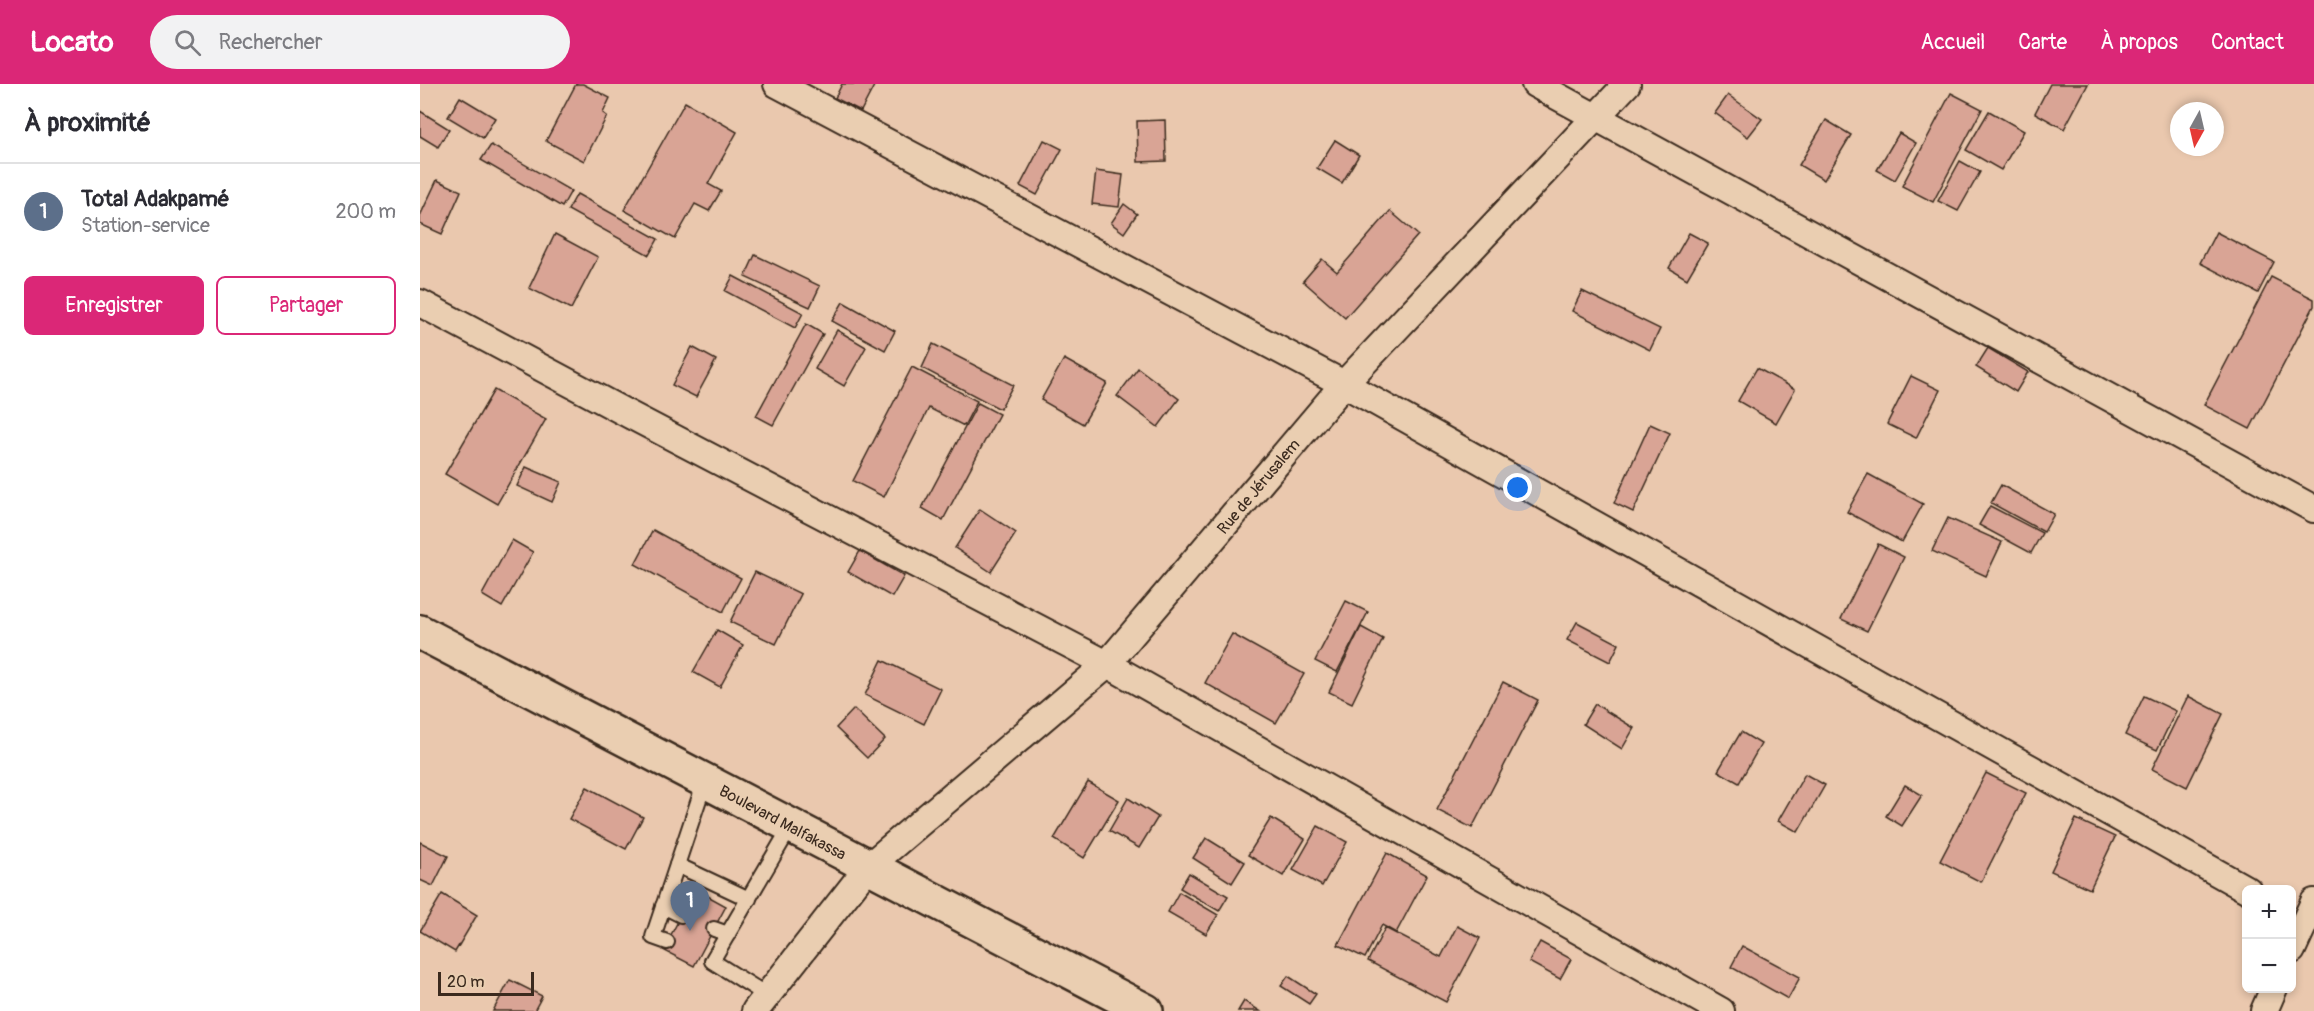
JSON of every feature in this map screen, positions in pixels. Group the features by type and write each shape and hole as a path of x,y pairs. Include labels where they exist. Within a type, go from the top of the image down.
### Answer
{"street":[{"path":"777,84 1344,384 2242,887"},
{"path":"1535,84 2314,509"},
{"name":"Rue de Jérusalem","path":"762,1004 868,867 1107,664 1344,384 1628,84"},
{"path":"420,303 1107,664 1721,1011"},
{"name":"Boulevard Malfakassa","path":"420,632 1146,1011"},
{"path":"2296,941 2306,916"},
{"path":"2264,1011 2272,993"}],"lane":[{"path":"667,942 653,937 705,781"},
{"path":"762,1004 706,958 729,934 791,826"},
{"path":"677,865 748,899"},
{"path":"663,906 681,915"},
{"path":"714,929 729,934"}],"building":[{"path":"576,84 583,84 610,98 603,113 607,116 584,161 546,141"},
{"path":"842,84 875,84 861,111 835,98"},
{"path":"2050,84 2088,84 2064,129 2035,113"},
{"path":"1951,93 1982,109 1933,202 1902,186"},
{"path":"1728,95 1762,119 1748,137 1715,113"},
{"path":"460,97 495,118 483,138 448,117"},
{"path":"685,102 737,132 708,184 721,191 709,211 695,204 675,239 624,210"},
{"path":"420,111 449,129 438,147 420,136"},
{"path":"1989,111 2024,131 2001,170 1966,150"},
{"path":"1165,120 1166,161 1138,162 1137,121"},
{"path":"1826,120 1851,135 1824,180 1799,165"},
{"path":"1899,133 1916,143 1895,180 1877,170"},
{"path":"1044,140 1062,149 1037,195 1020,186"},
{"path":"1335,140 1359,155 1342,183 1317,168"},
{"path":"491,145 571,191 562,207 481,160"},
{"path":"1960,161 1980,172 1958,211 1938,201"},
{"path":"1096,171 1123,175 1119,207 1092,204"},
{"path":"437,180 461,191 442,234 420,224 420,216"},
{"path":"577,194 658,239 649,255 568,210"},
{"path":"1124,204 1137,214 1124,233 1111,223"},
{"path":"1390,211 1418,235 1345,318 1303,281 1322,259 1337,272"},
{"path":"2216,232 2274,262 2258,293 2200,263"},
{"path":"1689,233 1708,243 1687,279 1669,268"},
{"path":"555,234 598,257 571,309 529,288"},
{"path":"755,255 820,286 810,307 745,277"},
{"path":"733,276 803,313 795,328 725,291"},
{"path":"2271,277 2314,299 2314,306 2250,429 2204,405"},
{"path":"1582,291 1660,329 1650,350 1572,311"},
{"path":"843,302 895,331 885,350 832,321"},
{"path":"806,324 823,334 773,425 756,416"},
{"path":"837,330 866,347 844,386 815,369"},
{"path":"933,344 1013,385 1000,409 922,368"},
{"path":"692,347 716,360 696,397 672,385"},
{"path":"1988,348 2028,372 2016,392 1976,367"},
{"path":"1064,359 1107,383 1083,424 1041,400"},
{"path":"912,367 977,401 964,426 929,408 884,497 853,481"},
{"path":"1138,368 1179,399 1158,427 1117,396"},
{"path":"1757,368 1795,389 1776,423 1738,401"},
{"path":"1911,376 1940,390 1916,438 1887,424"},
{"path":"494,390 546,419 497,504 445,474"},
{"path":"978,403 999,414 943,520 922,508"},
{"path":"1650,424 1670,433 1633,512 1614,503"},
{"path":"526,467 561,482 552,502 517,486"},
{"path":"1868,474 1923,504 1902,542 1847,512"},
{"path":"2001,485 2054,514 2044,532 1991,503"},
{"path":"1990,506 2042,533 2031,553 1979,525"},
{"path":"980,509 1016,533 991,572 955,548"},
{"path":"1948,518 2002,542 1986,576 1932,551"},
{"path":"653,530 741,578 723,612 635,564"},
{"path":"512,540 533,552 502,607 482,595"},
{"path":"1878,544 1904,557 1867,631 1841,619"},
{"path":"860,551 904,576 892,597 848,572"},
{"path":"755,572 801,594 776,644 730,622"},
{"path":"1346,601 1368,612 1337,672 1315,661"},
{"path":"1577,622 1619,644 1610,662 1567,640"},
{"path":"1361,627 1383,639 1352,703 1329,692"},
{"path":"717,630 743,645 720,687 693,672"},
{"path":"1232,634 1304,674 1276,723 1205,683"},
{"path":"882,660 941,689 924,724 865,695"},
{"path":"1503,682 1538,700 1472,828 1437,810"},
{"path":"2144,696 2176,711 2157,750 2125,735"},
{"path":"2188,696 2223,714 2187,787 2152,769"},
{"path":"1595,704 1634,728 1622,749 1583,724"},
{"path":"854,709 885,739 867,758 836,728"},
{"path":"1741,732 1761,744 1739,783 1718,771"},
{"path":"1986,773 2026,793 1981,882 1940,861"},
{"path":"1805,774 1825,785 1798,832 1778,821"},
{"path":"1088,782 1119,800 1084,858 1054,839"},
{"path":"1905,785 1922,795 1902,826 1886,816"},
{"path":"587,787 643,817 626,849 569,819"},
{"path":"1128,798 1158,817 1139,848 1109,831"},
{"path":"1271,818 1305,839 1283,876 1248,855"},
{"path":"2076,819 2115,837 2090,889 2051,871"},
{"path":"1318,826 1347,842 1322,886 1293,870"},
{"path":"1206,838 1245,862 1232,883 1193,858"},
{"path":"420,842 448,856 433,886 420,880"},
{"path":"1387,853 1427,875 1396,933 1382,925 1365,958 1338,945"},
{"path":"1189,873 1228,896 1219,911 1180,888"},
{"path":"695,889 726,906 694,966 663,950"},
{"path":"1179,892 1218,915 1206,934 1168,912"},
{"path":"442,894 477,915 455,952 420,931"},
{"path":"1457,926 1480,938 1446,1002 1368,961 1385,928 1441,957"},
{"path":"1540,942 1571,959 1560,979 1529,962"},
{"path":"1742,946 1800,977 1788,999 1731,967"},
{"path":"1288,976 1316,994 1309,1004 1281,986"},
{"path":"510,980 542,996 534,1011 493,1011"},
{"path":"1244,1001 1260,1011 1238,1011"}],"place":[{"name":"Total Adakpamé","path":"690,931"}]}
